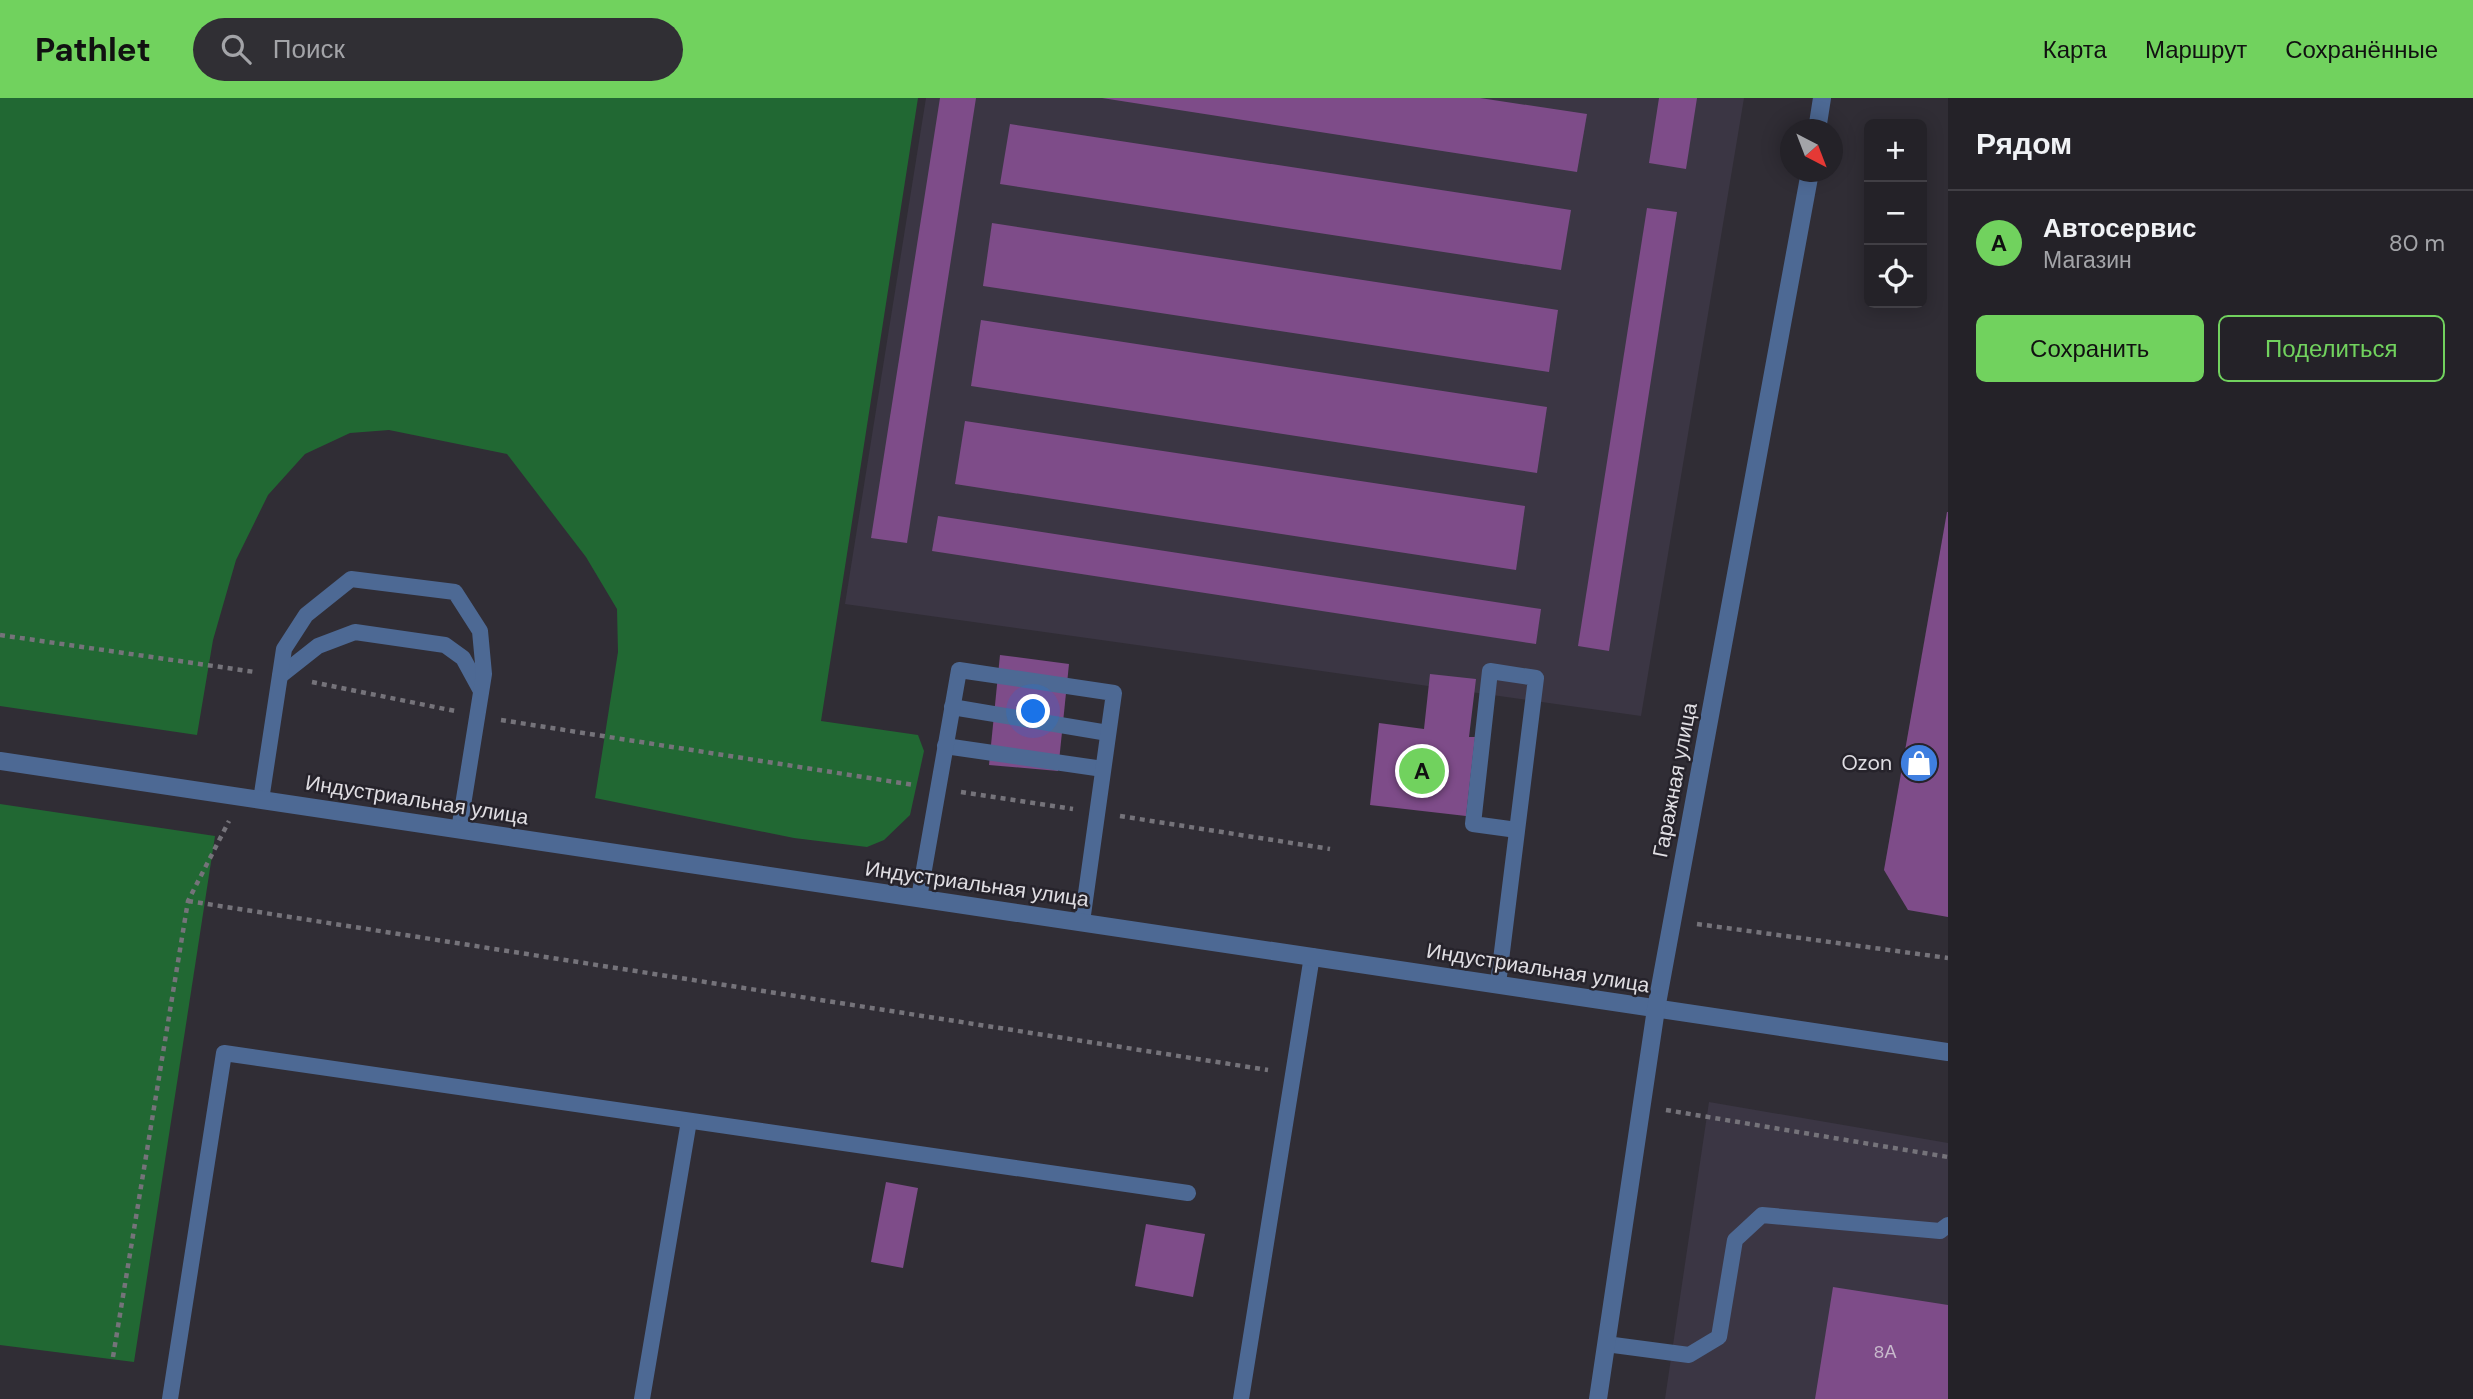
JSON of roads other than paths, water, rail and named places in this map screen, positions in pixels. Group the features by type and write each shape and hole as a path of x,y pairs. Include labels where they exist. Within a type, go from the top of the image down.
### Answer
{"street":[{"path":"1819,119 1822,98"},
{"name":"Гаражная улица","path":"1598,1399 1656,1009 1808,182"},
{"name":"Индустриальная улица","path":"0,761 1948,1052"}],"lane":[{"path":"261,800 284,649 306,615 351,579 455,592 480,631 484,674 459,830"},
{"path":"280,676 317,646 355,632 445,645 463,658 481,691"},
{"path":"919,898 959,670 1114,693 1082,922"},
{"path":"1498,984 1536,678 1490,671 1473,824 1517,830"},
{"path":"952,707 1108,733"},
{"path":"946,746 1103,769"},
{"path":"1241,1399 1312,957"},
{"path":"170,1399 224,1053 1188,1193"},
{"path":"642,1399 688,1121"},
{"path":"1606,1344 1689,1355 1719,1337 1735,1240 1762,1215 1940,1231 1948,1225"}],"place":[{"name":"Ozon","path":"1919,763"},
{"name":"Автосервис","path":"1422,771"}]}
